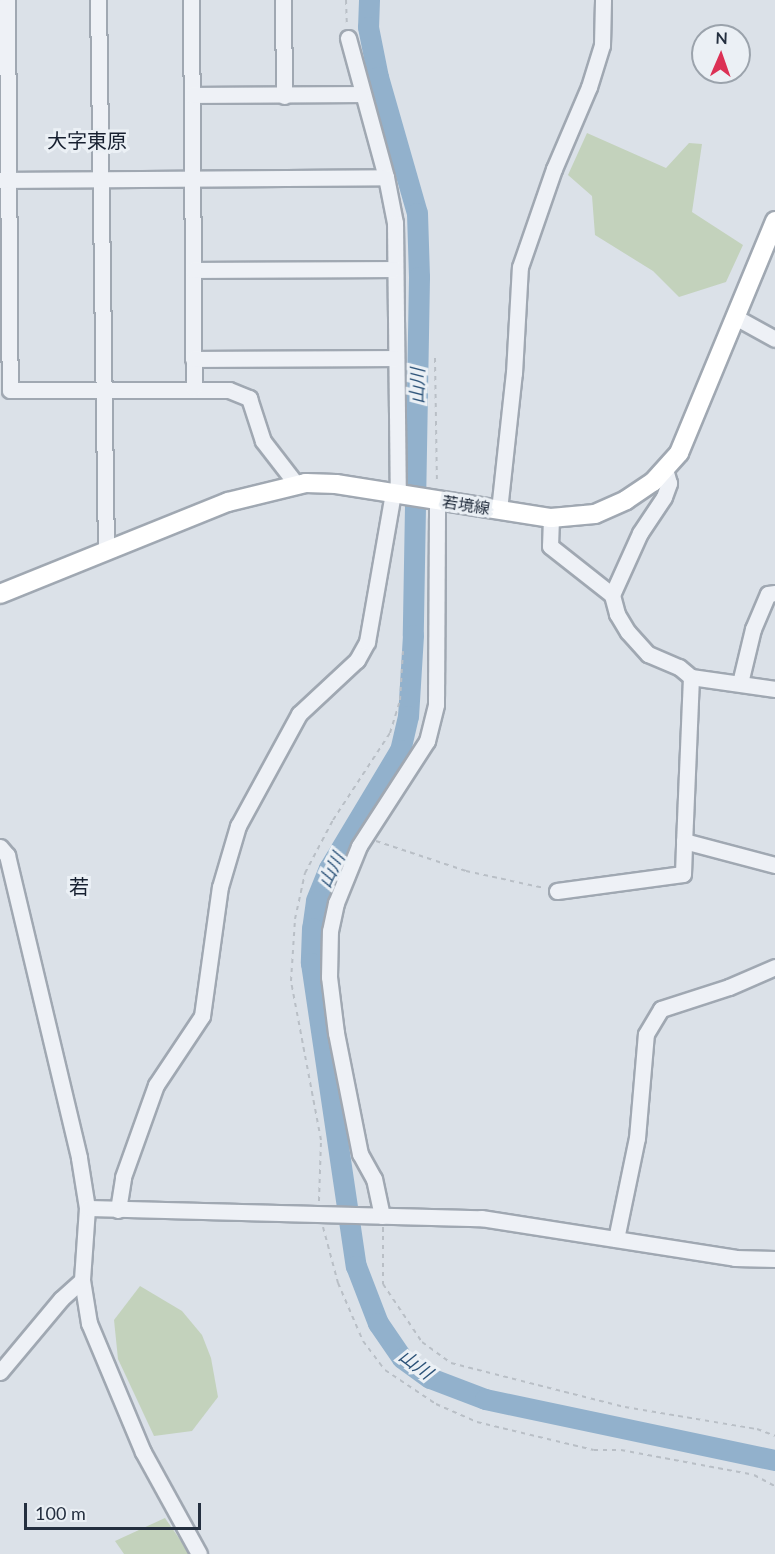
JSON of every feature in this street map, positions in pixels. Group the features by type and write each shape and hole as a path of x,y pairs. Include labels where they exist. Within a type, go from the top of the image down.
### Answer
{"main road":[{"name":"若境線","path":"0,594 228,502 297,485 336,484 550,518 595,514 611,507 639,493 665,470 692,426 775,221"}],"street":[{"path":"6,0 3,19 5,330 10,390 194,388 229,390 249,398 263,441 297,485"},
{"path":"98,0 106,550"},
{"path":"191,0 194,388"},
{"path":"283,0 284,96"},
{"path":"498,510 514,374 520,267 554,169 592,76 602,45 603,0"},
{"path":"118,1210 123,1177 156,1085 202,1016 220,886 238,826 299,714 357,660 367,642 399,494 395,223 386,177 361,94 348,38"},
{"path":"192,95 361,94"},
{"path":"4,180 386,177"},
{"path":"192,270 395,269"},
{"path":"737,318 775,339"},
{"path":"193,359 396,358"},
{"path":"612,594 640,532 658,509 669,483 665,470"},
{"path":"382,1216 375,1179 360,1154 329,976 330,931 336,903 365,837 428,741 436,704 433,500"},
{"path":"550,518 550,546 612,594 617,614 637,646 691,677 775,689"},
{"path":"740,683 753,629 768,594 775,593"},
{"path":"557,891 683,874 691,677"},
{"path":"684,841 775,865"},
{"path":"0,847 7,855 79,1158 87,1208 82,1280 89,1323 143,1452 199,1554"},
{"path":"616,1239 637,1138 646,1034 661,1009 729,987 775,966"},
{"path":"87,1208 481,1218 735,1258 775,1259"},
{"path":"0,1372 61,1299 82,1280"}],"path":[{"path":"346,0 348,38"},
{"path":"433,500 435,358"},
{"path":"365,837 466,871 557,891"},
{"path":"320,1214 338,1283 363,1341 385,1370 406,1386 477,1422 594,1450 621,1450 754,1475 775,1486"},
{"path":"382,1216 383,1284 422,1342 451,1363 625,1407 757,1429 775,1436"}],"green space":[{"path":"587,133 666,168 689,143 702,144 692,212 743,245 726,282 679,297 653,271 595,235 592,196 568,175"},
{"path":"140,1286 182,1311 202,1335 211,1358 218,1397 192,1431 154,1436 118,1359 114,1320"},
{"path":"165,1518 190,1554 124,1554 115,1541"}],"waterway":[{"name":"山川","path":"369,0 368,27 378,77 417,213 419,277 413,635 408,716 400,750 329,868 316,901 312,928 311,963 356,1266 378,1323 402,1358 430,1378 485,1399 775,1460"}],"district":[{"name":"大字東原","path":"87,140"},
{"name":"若","path":"79,886"}]}
